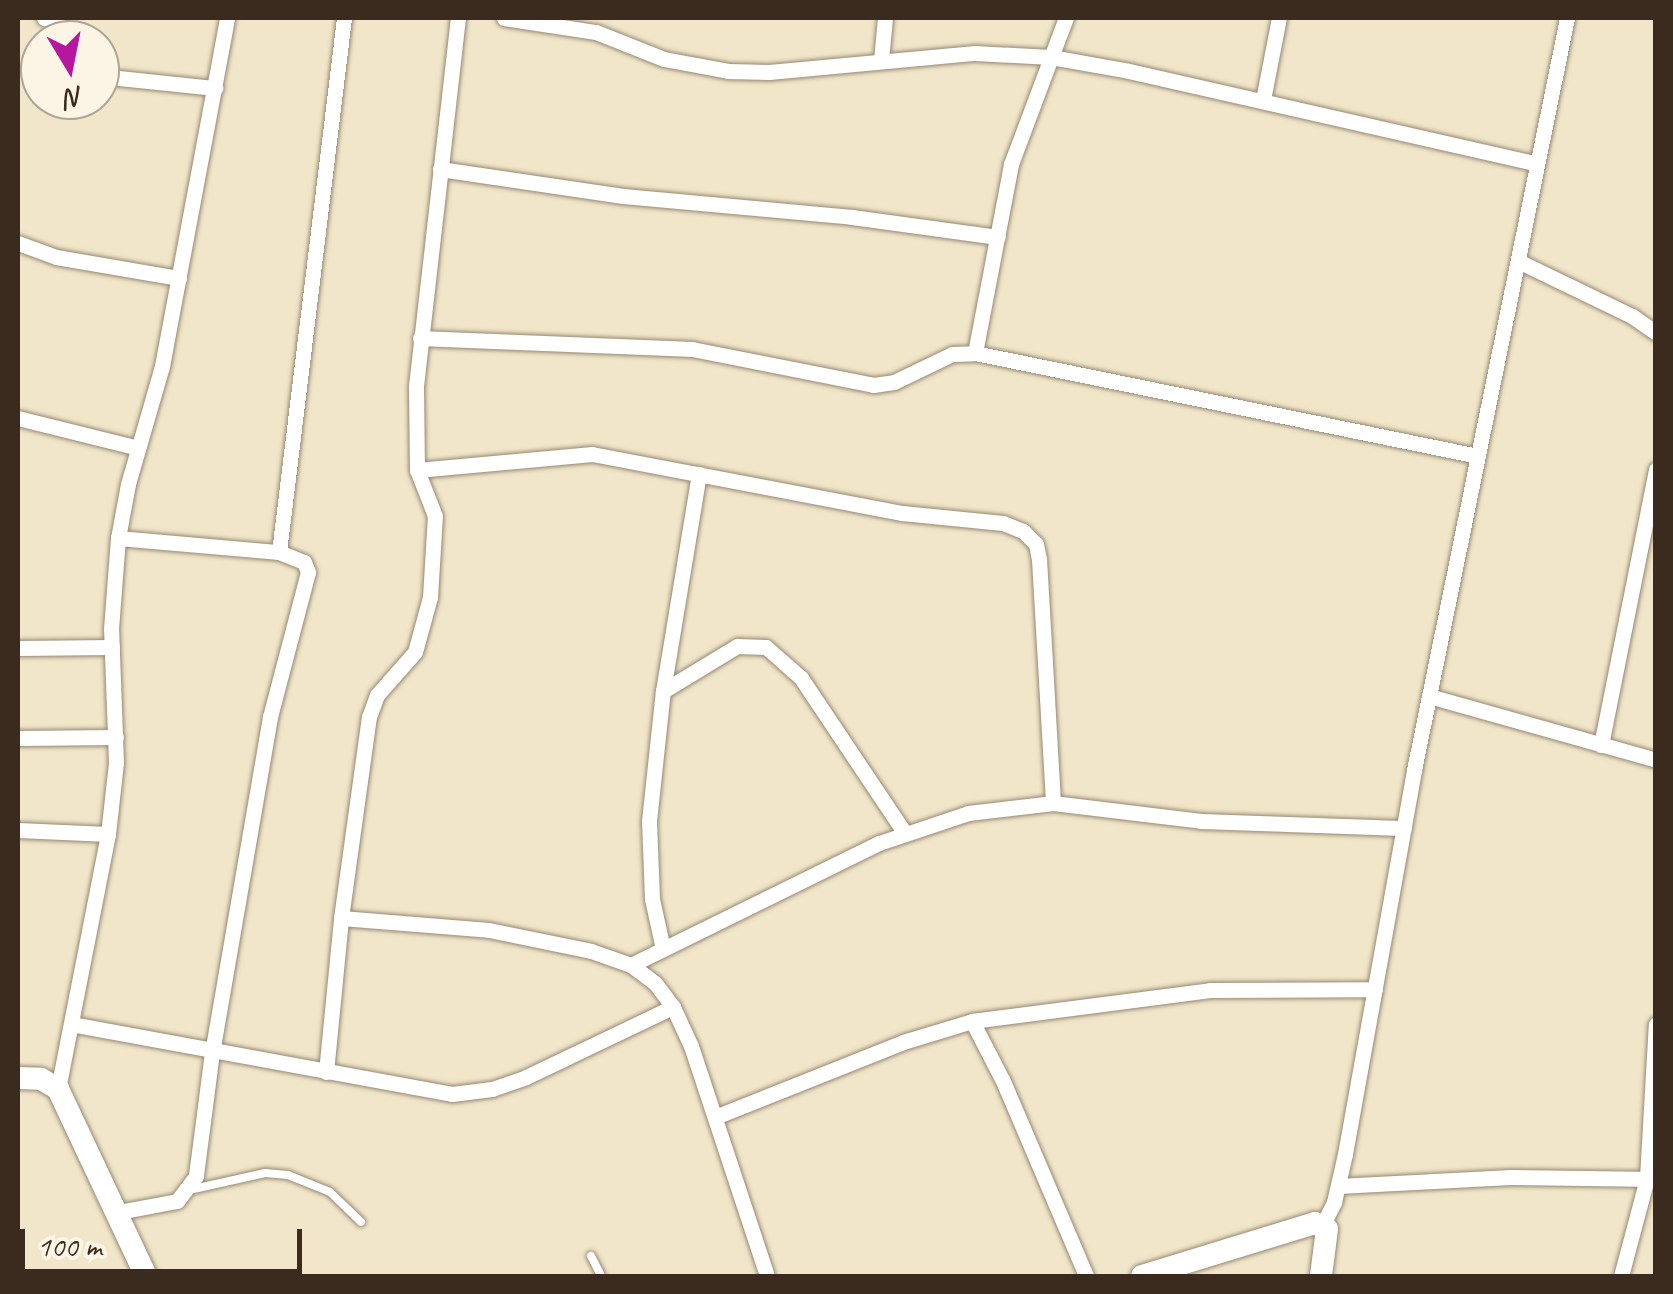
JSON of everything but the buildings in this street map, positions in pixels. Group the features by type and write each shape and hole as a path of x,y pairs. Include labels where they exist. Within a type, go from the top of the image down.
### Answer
{"main road":[{"path":"18,1078 41,1079 58,1089 146,1276"},
{"path":"1142,1276 1202,1267 1308,1224 1323,1224 1327,1242 1321,1276"}],"street":[{"path":"58,1089 108,834 116,737 112,647 118,538 162,366 227,18"},
{"path":"279,552 344,18"},
{"path":"326,1072 341,918 369,716 376,695 414,652 430,597 435,515 417,470 414,424 420,338 458,18"},
{"path":"504,18 596,32 695,68 769,72 975,53 1051,57 1262,100 1537,164"},
{"path":"881,60 885,18"},
{"path":"975,354 1011,164 1066,18"},
{"path":"1262,100 1279,18"},
{"path":"1323,1224 1338,1186 1429,696 1567,18"},
{"path":"120,78 215,88"},
{"path":"440,169 623,196 852,216 998,238"},
{"path":"18,243 75,261 180,278"},
{"path":"1518,261 1632,316 1656,333"},
{"path":"420,338 722,352 873,385 894,382 952,354 975,354 1478,456"},
{"path":"18,418 138,448"},
{"path":"417,470 592,454 902,514 1004,522 1023,530 1036,544 1039,558 1053,803"},
{"path":"1601,745 1656,469"},
{"path":"663,950 648,862 663,691 699,474"},
{"path":"118,538 279,552 304,562 307,585 270,716 212,1052 202,1155 189,1190 160,1206 119,1212"},
{"path":"663,691 737,646 766,647 811,692 904,832"},
{"path":"18,648 112,647"},
{"path":"1429,696 1656,760"},
{"path":"18,738 116,737"},
{"path":"631,965 904,832 968,813 1053,803 1201,821 1404,828"},
{"path":"18,830 108,834"},
{"path":"341,918 490,930 591,950 631,965 655,983 673,1007 768,1276"},
{"path":"715,1117 903,1042 972,1021 1210,990 1375,990"},
{"path":"71,1024 452,1094 492,1088 584,1053 673,1007"},
{"path":"972,1021 1086,1276"},
{"path":"1621,1276 1651,1178 1656,1024"},
{"path":"1338,1186 1464,1178 1651,1178"}],"lane":[{"path":"189,1190 265,1173 288,1176 330,1192 360,1222"},
{"path":"591,1256 601,1276"}]}
